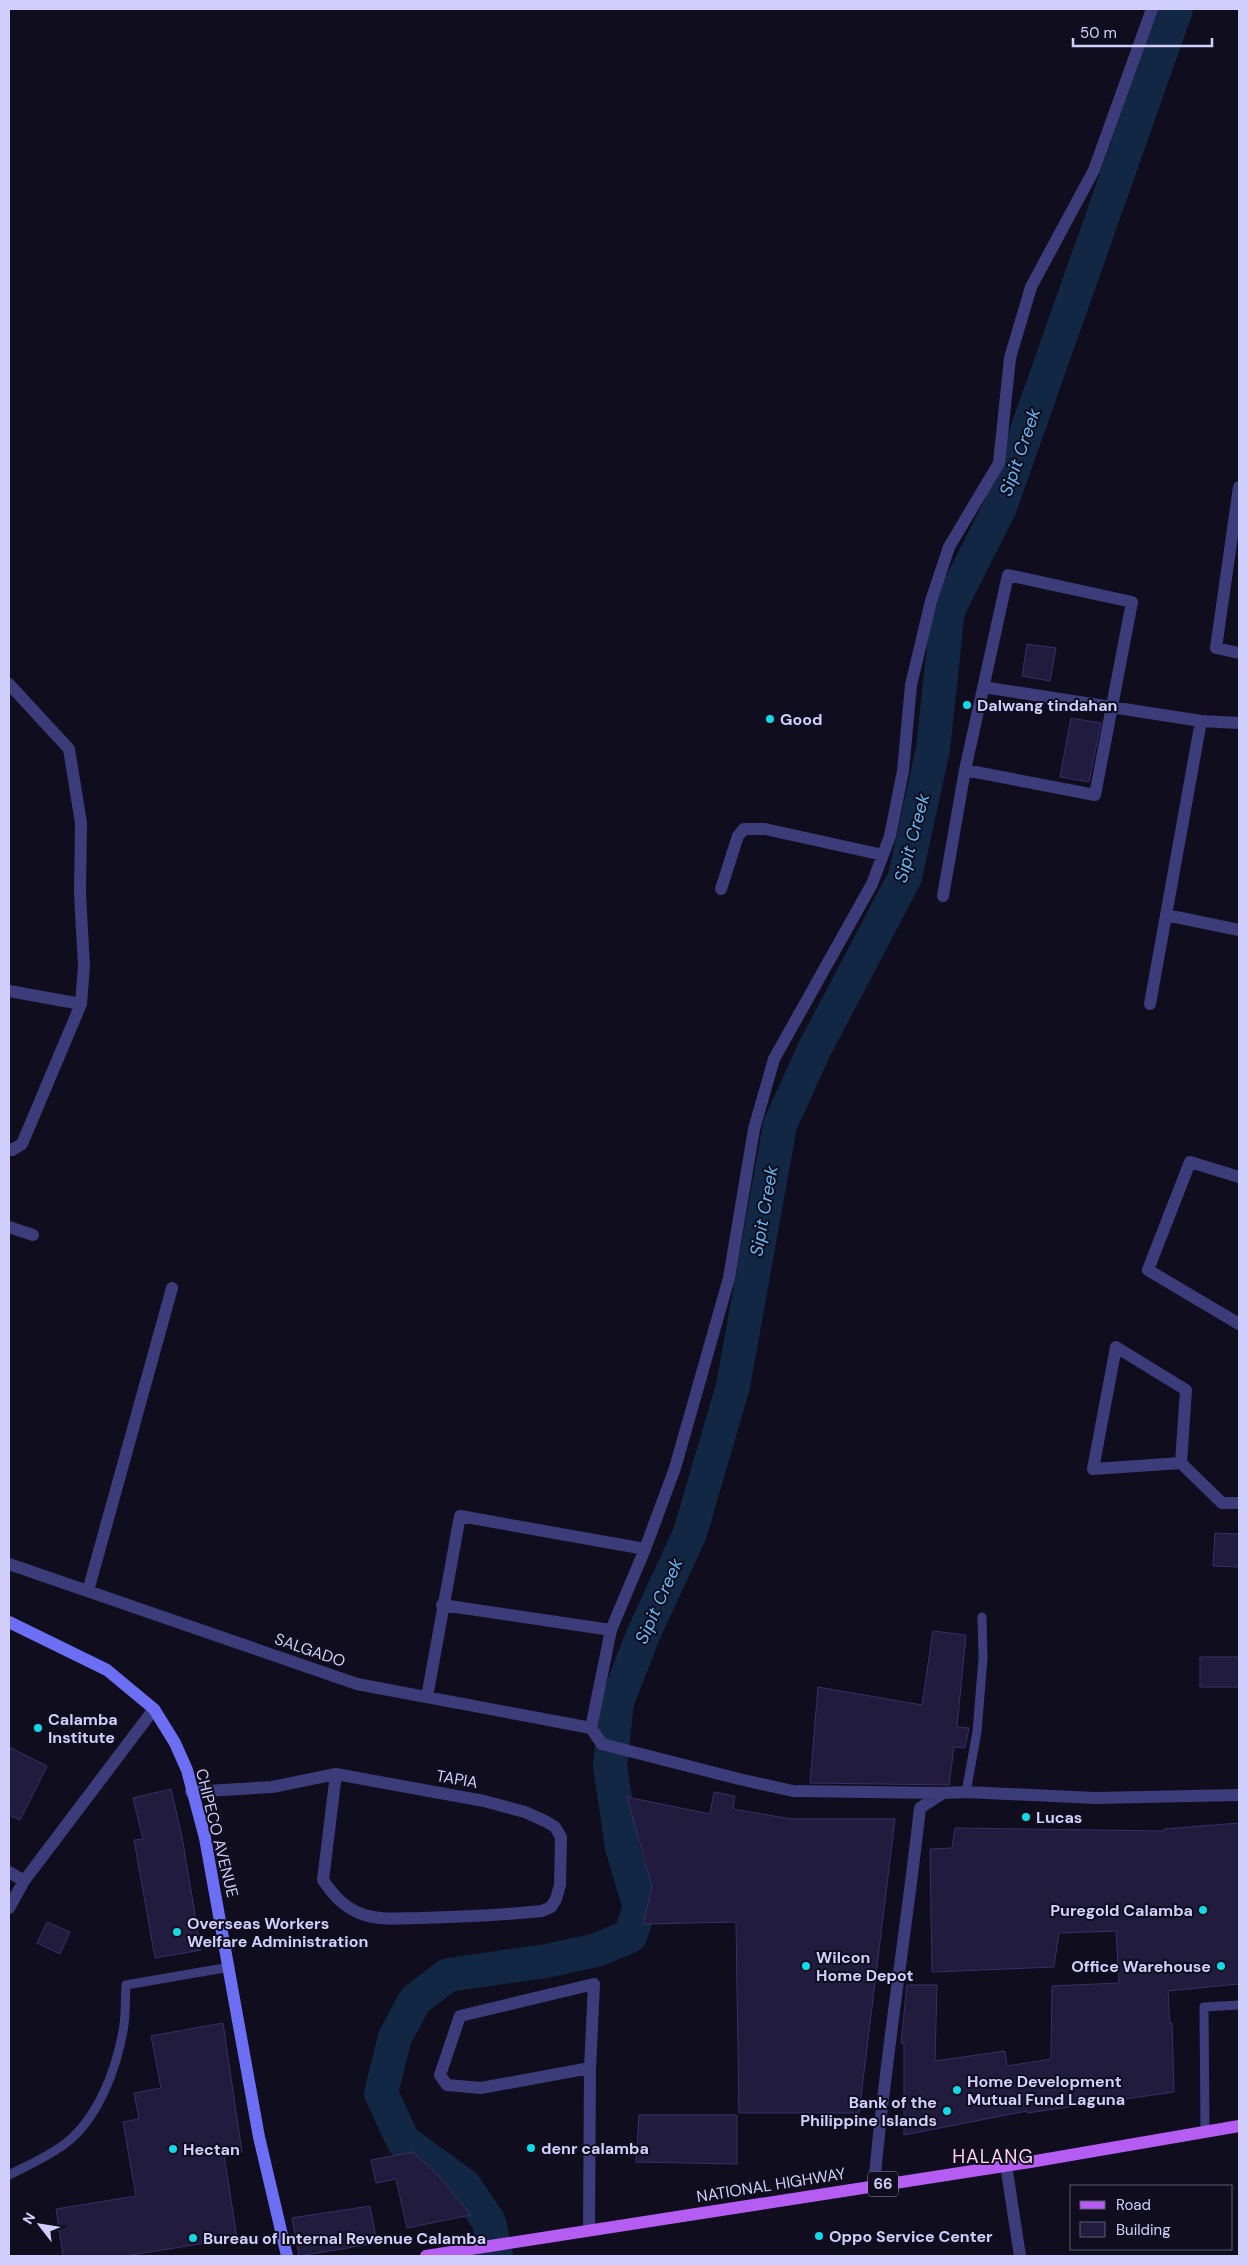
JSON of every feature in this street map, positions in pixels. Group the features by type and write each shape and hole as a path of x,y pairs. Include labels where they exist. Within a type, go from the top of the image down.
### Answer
{"main road":[{"name":"CHIPECO AVENUE","path":"9,1622 106,1670 154,1709 175,1743 187,1770 191,1792 205,1838 260,2137 287,2256"},
{"name":"NATIONAL HIGHWAY","path":"426,2256 1006,2165 1239,2126"}],"street":[{"path":"1152,9 1094,170 1031,287 1010,358 999,463 950,548 931,601 911,685 903,771 890,836 872,884 774,1059 754,1129 730,1278 674,1468 645,1549 611,1630 592,1728 602,1744 793,1791 966,1792 1096,1798 1239,1795"},
{"path":"1239,487 1216,648 1239,653"},
{"path":"943,896 965,770 1008,575 1132,602 1095,795 965,770"},
{"path":"9,684 69,749 81,823 80,894 84,966 81,1004 22,1144 12,1150 9,1149"},
{"path":"983,687 1200,721 1239,722"},
{"path":"1150,1004 1200,721"},
{"path":"721,889 738,836 744,829 765,829 883,855"},
{"path":"1166,915 1239,930"},
{"path":"9,991 81,1004"},
{"path":"1239,1177 1190,1162 1148,1270 1239,1324"},
{"path":"9,1227 33,1234"},
{"path":"88,1591 172,1288"},
{"path":"1181,1463 1186,1390 1116,1346 1093,1469 1181,1463 1222,1502 1239,1503"},
{"path":"427,1696 442,1605 460,1516 645,1549"},
{"name":"SALGADO","path":"9,1564 357,1684 592,1728"},
{"path":"442,1605 611,1630"},
{"path":"9,1908 24,1881 154,1709"},
{"name":"TAPIA","path":"191,1792 272,1787 336,1774 484,1801 536,1816 556,1827 561,1836 560,1885 556,1898 550,1906 542,1911 476,1917 380,1918 360,1913 343,1904 332,1894 323,1880 336,1774"},
{"path":"874,2185 881,2104 920,1808 943,1793"},
{"path":"9,1872 24,1881"},
{"path":"590,2068 481,2088 447,2085 440,2075 460,2016 594,1984 590,2068 590,2230"},
{"path":"1006,2165 1020,2256"}],"lane":[{"path":"966,1792 977,1732 983,1658 982,1617"},
{"path":"9,2175 48,2156 68,2142 86,2122 100,2099 115,2062 124,2030 126,1985 230,1967"},
{"path":"1205,2132 1204,2007 1239,2005"}],"building":[{"path":"1027,644 1056,648 1050,681 1022,676"},
{"path":"1071,718 1101,723 1089,782 1060,777"},
{"path":"1215,1533 1239,1534 1239,1567 1213,1566"},
{"path":"933,1631 966,1635 957,1727 969,1728 965,1748 954,1747 949,1785 810,1783 818,1687 922,1705"},
{"path":"1200,1657 1239,1657 1239,1687 1200,1687"},
{"path":"9,1747 47,1766 20,1820 9,1815"},
{"path":"171,1789 182,1837 201,1950 155,1958 134,1840 143,1839 133,1798"},
{"name":"Wilcon Home Depot","path":"714,1792 735,1796 733,1809 791,1819 895,1819 859,2113 739,2113 736,1922 643,1924 652,1887 627,1797 710,1814"},
{"path":"1239,1823 1239,1984 1168,1991 1170,2024 1172,2023 1174,2092 1027,2113 1027,2111 904,2135 904,2043 901,2043 907,1985 937,1985 935,2061 1005,2051 1007,2066 1051,2059 1052,1986 1119,1983 1116,1931 1059,1933 1054,1967 932,1972 930,1849 952,1848 955,1828 1164,1831 1164,1829"},
{"path":"47,1922 70,1932 60,1954 37,1943"},
{"path":"223,2023 242,2152 224,2155 237,2238 125,2256 63,2256 56,2209 136,2196 123,2122 139,2119 134,2093 161,2088 151,2036"},
{"path":"639,2115 737,2115 737,2164 636,2162"},
{"path":"413,2152 437,2174 471,2215 407,2228 396,2179 376,2183 371,2160"},
{"path":"370,2206 377,2243 299,2256 292,2218"}],"waterway":[{"name":"Sipit Creek","path":"496,2256 489,2222 464,2185 403,2141 381,2093 395,2037 415,2000 448,1975 546,1961 597,1950 630,1936 640,1907 622,1847 610,1765 617,1702 643,1635 690,1533 733,1386 780,1125 814,1050 905,877 933,749 948,610 1000,507 1176,9"}],"place":[{"name":"Dalwang tindahan","path":"967,705"},
{"name":"Good","path":"770,719"},
{"name":"Calamba Institute","path":"38,1728"},
{"name":"Lucas","path":"1026,1817"},
{"name":"Puregold Calamba","path":"1203,1910"},
{"name":"Overseas Workers Welfare Administration","path":"177,1932"},
{"name":"Wilcon Home Depot","path":"806,1966"},
{"name":"Office Warehouse","path":"1221,1966"},
{"name":"Home Development Mutual Fund Laguna","path":"957,2090"},
{"name":"Bank of the Philippine Islands","path":"947,2111"},
{"name":"denr calamba","path":"531,2148"},
{"name":"Hectan","path":"173,2149"},
{"name":"Oppo Service Center","path":"819,2236"},
{"name":"Bureau of Internal Revenue Calamba","path":"193,2238"}],"district":[{"name":"HALANG","path":"993,2156"}]}
